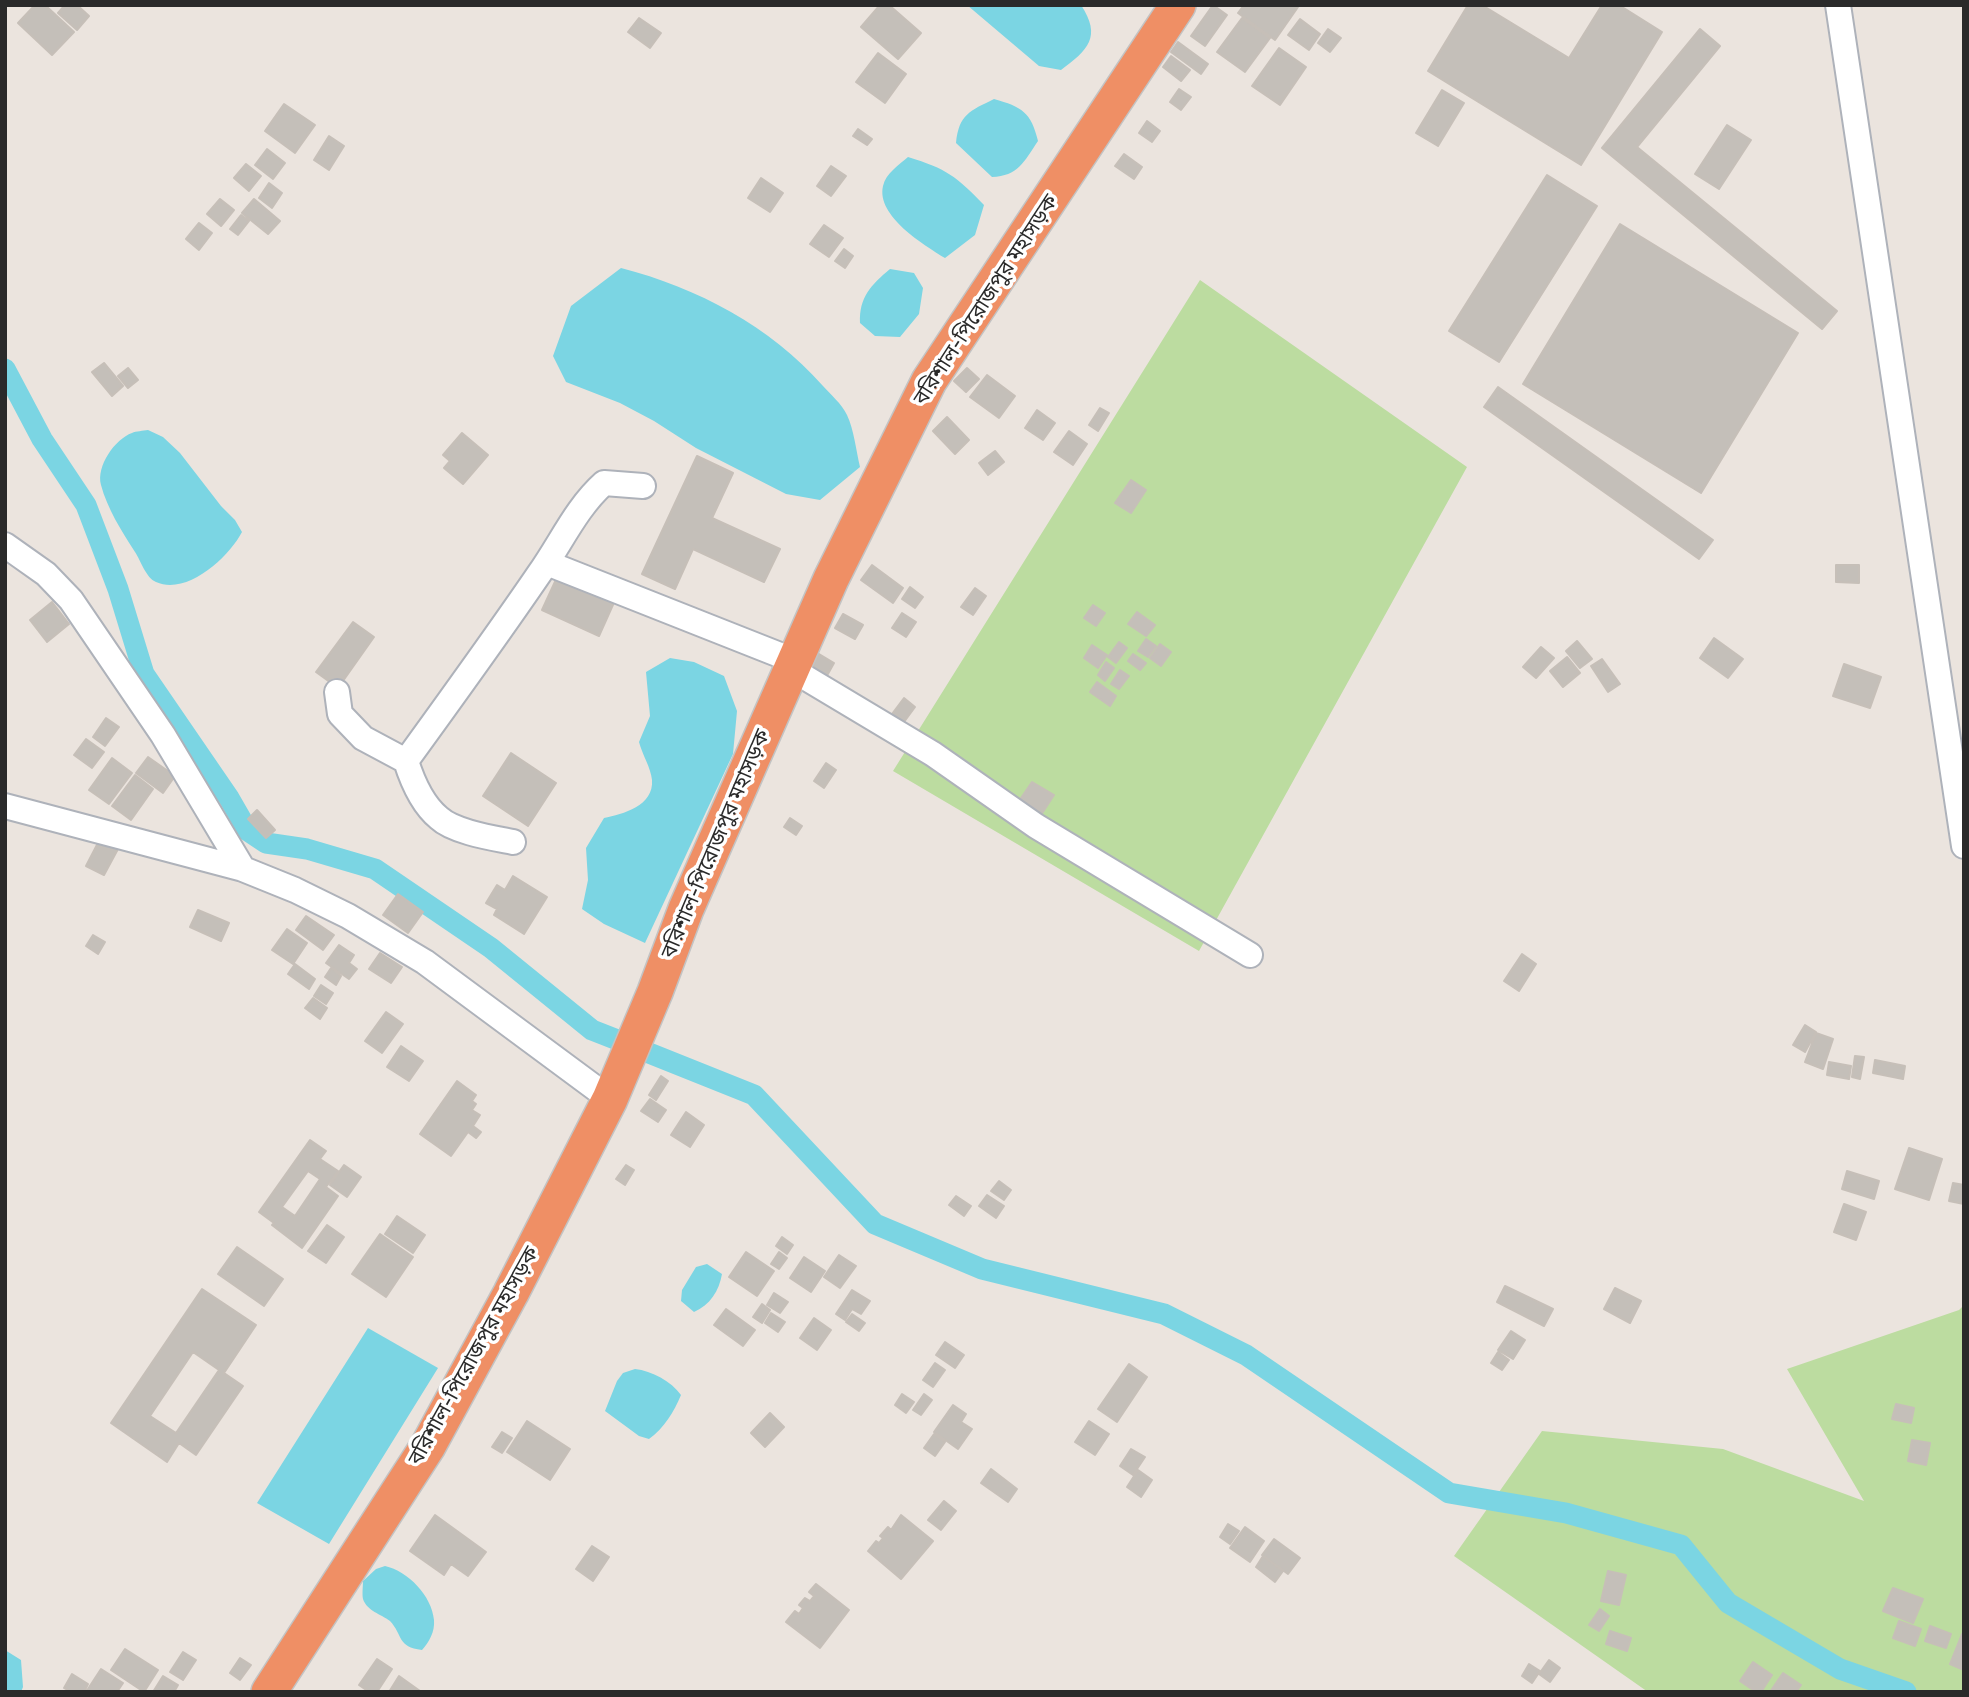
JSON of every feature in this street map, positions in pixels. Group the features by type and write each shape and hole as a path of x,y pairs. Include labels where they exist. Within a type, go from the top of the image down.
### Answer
{"highway":[{"name":"বরিশাল-পিরোজপুর মহাসড়ক","path":"268,1692 428,1446 511,1293 610,1099 686,909 831,579 929,381 1178,5"}],"street":[{"path":"1838,5 1964,846"},
{"path":"405,761 475,668 587,499 604,483 643,486"},
{"path":"5,545 46,574 71,600 163,735 243,869"},
{"path":"547,563 793,665 933,754 1036,826 1250,955"},
{"path":"337,692 340,714 363,737 405,761 413,784 439,819 473,834 513,842"},
{"path":"5,806 243,869 295,890 348,916 425,962 610,1099"}],"green space":[{"path":"1200,280 1467,467 1199,951 893,771"},
{"path":"1964,1305 1964,1692 1648,1692 1454,1556 1542,1431 1723,1449 1864,1501 1787,1369 1959,1310"}],"water":[{"path":"967,5 1081,5 1091,26 1089,42 1078,56 1061,70 1039,66"},
{"path":"994,99 1024,112 1032,123 1038,141 1014,171 992,177 956,143 963,119"},
{"path":"908,157 932,165 950,175 984,205 975,235 945,258 904,228 887,208 883,197 885,181"},
{"path":"621,268 678,286 705,298 780,345 845,411 860,467 820,500 786,494 696,448 620,403 566,382 553,356 571,306"},
{"path":"890,269 914,273 923,288 919,314 900,337 875,336 860,323 867,292"},
{"path":"148,430 163,437 180,453 242,532 227,552 206,572 181,584 168,585 149,577 115,520 101,485 101,470 113,447 132,433"},
{"path":"670,658 694,662 724,676 737,711 733,754 645,943 604,924 582,909 588,880 586,848 604,818 636,807 648,796 652,780 639,742 650,716 646,672"},
{"path":"707,1264 722,1274 721,1280 709,1301 694,1312 681,1301 682,1290 696,1267"},
{"path":"368,1328 438,1368 329,1544 257,1503"},
{"path":"635,1369 661,1378 681,1395 668,1419 649,1439 639,1436 605,1411 617,1381 623,1373"},
{"path":"385,1566 410,1579 429,1602 434,1629 422,1650 404,1643 390,1621 371,1609 363,1599 363,1581 376,1569"},
{"path":"5,1650 21,1660 21,1692 5,1692"}],"building":[{"path":"35,5 45,5 74,32 52,55 18,23"},
{"path":"65,5 77,5 89,16 77,30 58,13"},
{"path":"880,5 889,5 921,33 898,59 861,27"},
{"path":"1213,5 1227,15 1205,46 1191,36"},
{"path":"1244,5 1298,7 1275,40 1238,13"},
{"path":"1468,5 1482,5 1569,58 1602,5 1619,5 1662,32 1581,165 1428,71"},
{"path":"639,18 661,33 650,48 628,32"},
{"path":"1242,18 1270,38 1245,72 1217,52"},
{"path":"1300,19 1320,34 1309,50 1288,35"},
{"path":"1328,29 1341,38 1330,52 1318,43"},
{"path":"1700,29 1720,46 1637,147 1837,311 1822,329 1602,148"},
{"path":"1178,42 1208,64 1201,74 1171,52"},
{"path":"1279,48 1306,67 1280,105 1252,86"},
{"path":"878,53 906,74 885,103 856,82"},
{"path":"1171,56 1190,70 1181,81 1163,67"},
{"path":"1179,89 1191,97 1181,110 1170,102"},
{"path":"1442,90 1464,103 1438,146 1416,133"},
{"path":"284,104 315,125 295,153 265,131"},
{"path":"1147,121 1160,131 1152,142 1139,133"},
{"path":"1727,125 1751,140 1719,189 1695,174"},
{"path":"858,129 872,139 867,145 853,136"},
{"path":"329,136 344,146 329,170 314,160"},
{"path":"267,149 285,163 273,179 255,165"},
{"path":"1124,154 1142,167 1134,179 1115,166"},
{"path":"246,164 261,176 249,191 234,178"},
{"path":"831,166 846,176 831,196 817,186"},
{"path":"1547,175 1597,206 1499,362 1449,331"},
{"path":"761,178 783,193 770,212 748,198"},
{"path":"269,183 282,193 272,208 259,198"},
{"path":"220,199 234,210 221,226 207,214"},
{"path":"254,199 280,221 268,234 242,213"},
{"path":"241,215 249,221 238,235 230,229"},
{"path":"199,223 212,233 199,250 186,239"},
{"path":"1620,224 1798,333 1701,493 1523,384"},
{"path":"824,225 843,238 829,257 810,244"},
{"path":"844,249 853,256 845,268 835,261"},
{"path":"104,363 123,386 112,396 92,372"},
{"path":"128,368 138,380 128,388 118,376"},
{"path":"967,368 979,379 966,392 954,381"},
{"path":"987,375 1015,396 999,418 970,397"},
{"path":"1498,387 1713,540 1699,559 1484,407"},
{"path":"1100,408 1109,413 1098,431 1089,425"},
{"path":"1037,410 1055,423 1043,440 1025,428"},
{"path":"947,417 969,440 955,454 933,431"},
{"path":"1069,431 1087,444 1073,465 1054,452"},
{"path":"462,433 488,455 463,484 444,468 450,461 443,455"},
{"path":"995,451 1004,462 988,475 979,463"},
{"path":"697,456 733,473 712,518 780,549 764,582 693,549 675,589 642,574"},
{"path":"1131,480 1146,490 1131,513 1115,503"},
{"path":"872,565 903,588 893,603 861,580"},
{"path":"1836,565 1859,565 1859,583 1836,582"},
{"path":"559,573 616,598 599,636 542,610"},
{"path":"910,587 923,597 915,608 902,599"},
{"path":"975,588 986,596 973,615 961,607"},
{"path":"52,602 69,624 47,642 30,620"},
{"path":"1093,605 1105,613 1096,626 1084,618"},
{"path":"1137,612 1155,625 1146,636 1128,624"},
{"path":"902,613 916,622 906,637 892,628"},
{"path":"843,614 863,625 855,639 835,628"},
{"path":"353,622 374,637 338,688 316,672"},
{"path":"1714,638 1743,659 1728,678 1700,658"},
{"path":"1146,639 1156,646 1148,657 1138,651"},
{"path":"1577,641 1592,659 1580,668 1566,651"},
{"path":"1119,642 1127,648 1116,663 1108,657"},
{"path":"1160,644 1171,652 1161,666 1150,658"},
{"path":"1092,645 1107,655 1098,668 1084,658"},
{"path":"1541,647 1554,658 1536,678 1523,667"},
{"path":"819,654 834,663 824,681 809,673"},
{"path":"1133,654 1146,663 1140,670 1128,661"},
{"path":"1567,657 1580,673 1563,687 1550,671"},
{"path":"1602,659 1620,684 1608,692 1591,666"},
{"path":"1106,662 1114,668 1105,681 1098,675"},
{"path":"1844,664 1881,677 1870,708 1833,696"},
{"path":"1120,670 1129,676 1119,689 1111,684"},
{"path":"1097,682 1116,696 1110,706 1090,692"},
{"path":"904,698 915,707 904,722 892,714"},
{"path":"106,718 119,727 105,746 93,737"},
{"path":"86,739 104,752 92,768 74,755"},
{"path":"511,753 556,783 528,826 483,796"},
{"path":"148,757 175,776 163,793 136,773"},
{"path":"112,758 132,773 109,804 89,790"},
{"path":"826,763 836,770 824,788 814,781"},
{"path":"135,775 153,789 131,820 112,806"},
{"path":"1032,782 1054,795 1039,818 1017,804"},
{"path":"257,810 275,830 266,838 248,819"},
{"path":"790,818 802,826 796,835 784,827"},
{"path":"100,839 118,849 104,875 86,866"},
{"path":"513,876 547,897 524,934 494,915 497,909 486,903 497,885 505,890"},
{"path":"398,894 423,912 408,933 383,915"},
{"path":"198,910 229,923 221,941 190,927"},
{"path":"306,916 334,935 323,950 296,930"},
{"path":"287,929 307,943 293,964 272,950"},
{"path":"93,935 105,942 98,954 86,946"},
{"path":"339,945 354,955 349,963 357,969 349,979 326,963"},
{"path":"380,953 402,967 391,983 369,969"},
{"path":"1522,954 1536,964 1519,991 1504,981"},
{"path":"295,964 315,979 309,989 288,974"},
{"path":"331,968 341,976 336,985 325,977"},
{"path":"321,985 333,993 326,1004 314,996"},
{"path":"313,998 327,1008 320,1019 305,1008"},
{"path":"386,1012 403,1024 382,1053 365,1041"},
{"path":"1805,1025 1816,1032 1805,1052 1793,1045"},
{"path":"1816,1033 1833,1039 1823,1069 1805,1062"},
{"path":"401,1046 423,1061 409,1081 387,1067"},
{"path":"1855,1056 1864,1057 1860,1079 1852,1077"},
{"path":"1875,1060 1905,1066 1903,1079 1873,1073"},
{"path":"1829,1062 1851,1066 1849,1079 1827,1075"},
{"path":"661,1076 668,1081 656,1100 649,1095"},
{"path":"457,1081 476,1095 472,1101 476,1104 472,1110 480,1115 473,1126 481,1132 476,1138 468,1132 451,1156 420,1134"},
{"path":"650,1099 666,1110 658,1122 641,1111"},
{"path":"686,1112 704,1125 690,1147 671,1135"},
{"path":"310,1140 326,1151 320,1159 338,1171 326,1187 338,1196 302,1248 259,1212","holes":["308,1171 320,1179 295,1216 282,1207"]},
{"path":"1909,1148 1942,1159 1929,1200 1895,1189"},
{"path":"344,1165 361,1177 347,1197 330,1185"},
{"path":"626,1165 634,1170 625,1185 616,1179"},
{"path":"1847,1171 1879,1181 1874,1199 1842,1189"},
{"path":"999,1181 1011,1190 1004,1200 991,1191"},
{"path":"1953,1183 1964,1185 1964,1204 1949,1201"},
{"path":"987,1195 1004,1206 996,1218 979,1206"},
{"path":"956,1196 971,1206 964,1216 949,1205"},
{"path":"1844,1204 1866,1212 1856,1240 1834,1232"},
{"path":"397,1216 425,1235 413,1253 385,1234"},
{"path":"327,1225 344,1237 326,1263 308,1251"},
{"path":"380,1234 413,1257 386,1297 352,1274"},
{"path":"782,1237 793,1245 787,1254 776,1246"},
{"path":"237,1247 283,1279 264,1306 218,1274"},
{"path":"746,1252 774,1271 757,1296 729,1277"},
{"path":"779,1252 787,1258 779,1269 771,1264"},
{"path":"839,1255 856,1266 840,1288 824,1277"},
{"path":"804,1257 825,1271 811,1292 790,1278"},
{"path":"1505,1286 1553,1309 1544,1326 1497,1302"},
{"path":"1615,1288 1641,1301 1630,1323 1604,1309"},
{"path":"202,1289 256,1325 224,1373 243,1386 196,1455 179,1443 167,1462 111,1423","holes":["193,1352 219,1370 176,1433 150,1416"]},
{"path":"852,1290 870,1301 861,1314 852,1309 845,1320 836,1314"},
{"path":"774,1293 788,1302 780,1313 767,1305"},
{"path":"762,1304 770,1310 762,1323 753,1317"},
{"path":"726,1309 755,1330 743,1346 714,1325"},
{"path":"771,1313 785,1322 778,1332 765,1323"},
{"path":"852,1314 865,1323 859,1331 846,1322"},
{"path":"814,1318 831,1330 817,1350 800,1338"},
{"path":"1511,1331 1525,1340 1513,1359 1498,1350"},
{"path":"945,1342 964,1355 955,1368 936,1355"},
{"path":"1498,1352 1509,1360 1502,1370 1491,1363"},
{"path":"935,1363 945,1370 933,1387 923,1380"},
{"path":"1129,1364 1147,1377 1117,1422 1098,1409"},
{"path":"902,1394 914,1402 906,1413 895,1405"},
{"path":"924,1394 932,1400 921,1415 913,1410"},
{"path":"1896,1404 1914,1408 1911,1423 1892,1419"},
{"path":"953,1405 966,1414 961,1422 972,1429 958,1449 934,1432"},
{"path":"770,1413 784,1427 765,1447 751,1433"},
{"path":"527,1421 570,1449 550,1480 507,1452"},
{"path":"1089,1421 1109,1434 1095,1455 1075,1442"},
{"path":"502,1432 512,1438 502,1453 492,1447"},
{"path":"934,1434 945,1442 935,1456 924,1448"},
{"path":"1912,1440 1930,1443 1926,1465 1908,1461"},
{"path":"1131,1449 1145,1457 1133,1475 1120,1466"},
{"path":"991,1469 1017,1489 1008,1502 981,1483"},
{"path":"1138,1470 1152,1480 1141,1497 1127,1487"},
{"path":"944,1501 956,1511 941,1530 928,1520"},
{"path":"435,1515 486,1552 468,1576 451,1564 444,1575 410,1551"},
{"path":"901,1515 933,1541 901,1579 868,1551 876,1541 879,1543 883,1538 880,1536 888,1527 891,1530"},
{"path":"1228,1524 1239,1531 1230,1544 1220,1537"},
{"path":"1245,1527 1264,1541 1250,1562 1230,1548"},
{"path":"1274,1539 1300,1558 1288,1574 1262,1555"},
{"path":"592,1546 609,1557 593,1581 576,1569"},
{"path":"1263,1556 1283,1571 1275,1582 1256,1567"},
{"path":"1608,1571 1626,1575 1619,1605 1601,1601"},
{"path":"816,1584 849,1610 820,1648 786,1622 795,1611 799,1614 803,1608 799,1605 805,1598 810,1601 814,1596 809,1592"},
{"path":"1893,1588 1923,1599 1913,1623 1883,1611"},
{"path":"1600,1609 1609,1616 1599,1631 1589,1625"},
{"path":"1899,1621 1921,1629 1915,1646 1893,1638"},
{"path":"1930,1626 1951,1634 1946,1648 1925,1641"},
{"path":"1610,1631 1631,1638 1627,1651 1606,1644"},
{"path":"1962,1634 1964,1635 1964,1670 1950,1664"},
{"path":"125,1649 158,1670 144,1692 111,1670"},
{"path":"183,1652 196,1660 183,1680 170,1672"},
{"path":"240,1658 251,1665 240,1680 230,1673"},
{"path":"377,1659 392,1669 377,1692 369,1692 359,1685"},
{"path":"1549,1660 1560,1668 1550,1682 1539,1674"},
{"path":"1753,1662 1772,1675 1761,1692 1756,1692 1740,1681"},
{"path":"1529,1664 1540,1671 1532,1683 1522,1676"},
{"path":"101,1669 123,1683 117,1692 86,1692"},
{"path":"1783,1673 1801,1685 1796,1692 1770,1692"},
{"path":"72,1674 88,1684 84,1692 71,1692 64,1688"},
{"path":"163,1676 178,1685 174,1692 153,1692"},
{"path":"399,1676 420,1691 389,1692"}],"waterway":[{"path":"5,369 42,439 86,505 118,589 144,674 229,798 248,831 266,843 307,849 375,869 491,948 592,1030 615,1039"},
{"path":"649,1053 754,1095 875,1224 982,1269 1164,1314 1246,1355 1449,1493 1566,1513 1681,1545 1728,1603 1840,1669 1906,1692"}]}
